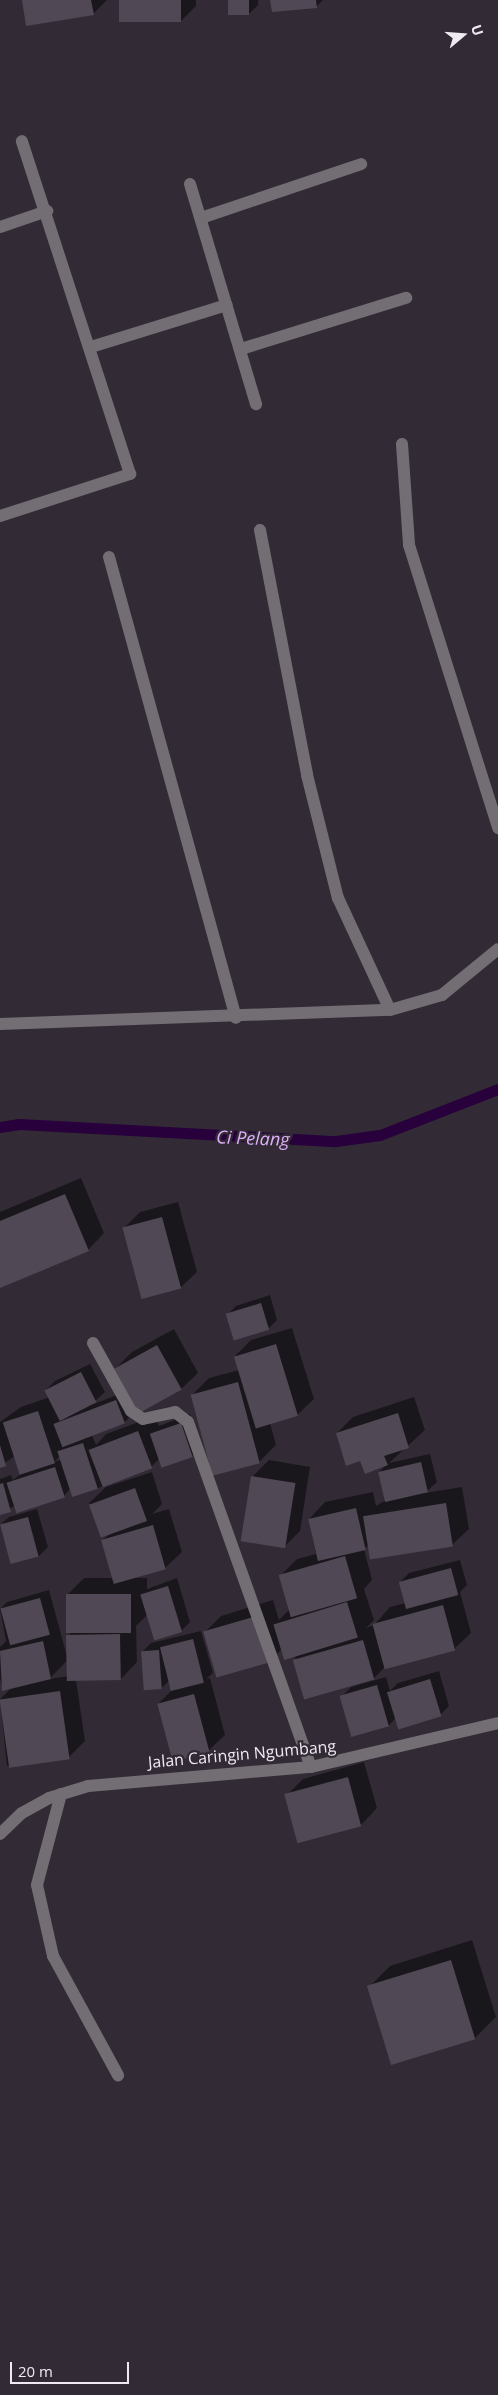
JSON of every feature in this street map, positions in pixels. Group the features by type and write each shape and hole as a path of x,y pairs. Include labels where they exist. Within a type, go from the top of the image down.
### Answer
{"street":[{"path":"0,516 130,474 47,211 22,141"},
{"path":"201,218 360,164"},
{"path":"190,184 256,404"},
{"path":"0,227 47,211"},
{"path":"241,349 406,298"},
{"path":"91,348 227,305"},
{"path":"402,444 409,545 498,828"},
{"path":"260,530 307,775 338,898 390,1010"},
{"path":"109,557 236,1018"},
{"path":"0,1024 236,1018 390,1010 442,995 498,949"},
{"path":"93,1343 131,1411 143,1418 174,1412 188,1422 310,1767"},
{"name":"Jalan Caringin Ngumbang","path":"0,1834 22,1813 61,1794 152,1778 310,1767 498,1723"},
{"path":"61,1794 37,1885 53,1956 118,2075"}],"building":[{"path":"22,0 91,0 94,15 26,26"},
{"path":"119,0 181,0 181,22 119,22"},
{"path":"228,0 249,0 249,15 228,15"},
{"path":"270,0 316,0 317,8 272,12"},
{"path":"65,1194 89,1251 0,1288 0,1221"},
{"path":"162,1217 181,1288 142,1299 122,1228"},
{"path":"261,1303 269,1330 234,1341 226,1314"},
{"path":"276,1344 298,1416 256,1429 234,1357"},
{"path":"157,1345 182,1390 139,1413 114,1369"},
{"path":"81,1372 96,1402 60,1421 44,1391"},
{"path":"238,1382 260,1463 212,1476 191,1395"},
{"path":"116,1400 125,1423 62,1447 53,1424"},
{"path":"38,1411 55,1463 20,1475 3,1422"},
{"path":"398,1413 409,1448 384,1456 388,1465 365,1474 360,1461 346,1466 336,1433"},
{"path":"181,1423 193,1457 162,1468 150,1434"},
{"path":"138,1431 152,1468 103,1487 89,1450"},
{"path":"83,1443 98,1489 72,1497 57,1451"},
{"path":"0,1445 6,1466 0,1468"},
{"path":"421,1462 428,1492 385,1502 378,1472"},
{"path":"55,1467 65,1497 16,1513 6,1483"},
{"path":"251,1476 295,1483 285,1548 241,1541"},
{"path":"3,1483 11,1512 0,1515 0,1484"},
{"path":"135,1488 147,1521 101,1538 89,1505"},
{"path":"446,1503 453,1546 370,1560 363,1516"},
{"path":"356,1508 366,1550 318,1561 308,1519"},
{"path":"28,1517 39,1557 11,1564 0,1525"},
{"path":"153,1525 166,1569 114,1584 101,1540"},
{"path":"345,1556 357,1598 291,1617 279,1575"},
{"path":"451,1568 458,1595 406,1609 399,1582"},
{"path":"168,1586 182,1632 154,1640 140,1594"},
{"path":"66,1594 131,1594 131,1633 66,1633"},
{"path":"40,1598 50,1635 10,1645 0,1609"},
{"path":"347,1602 358,1637 284,1660 273,1625"},
{"path":"443,1605 455,1650 385,1669 372,1624"},
{"path":"257,1616 270,1662 216,1678 203,1631"},
{"path":"120,1634 121,1680 67,1681 66,1635"},
{"path":"193,1639 204,1683 171,1691 160,1647"},
{"path":"363,1640 374,1679 304,1700 293,1660"},
{"path":"43,1641 51,1679 2,1691 0,1651"},
{"path":"159,1650 162,1689 144,1690 141,1651"},
{"path":"430,1679 441,1716 398,1729 387,1692"},
{"path":"377,1685 389,1726 351,1737 340,1696"},
{"path":"60,1691 70,1759 9,1768 0,1699"},
{"path":"194,1694 210,1752 173,1762 157,1704"},
{"path":"348,1777 361,1826 297,1843 284,1794"},
{"path":"451,1960 475,2039 391,2065 367,1986"}],"waterway":[{"name":"Ci Pelang","path":"0,1127 19,1124 336,1141 380,1135 498,1089"}]}
